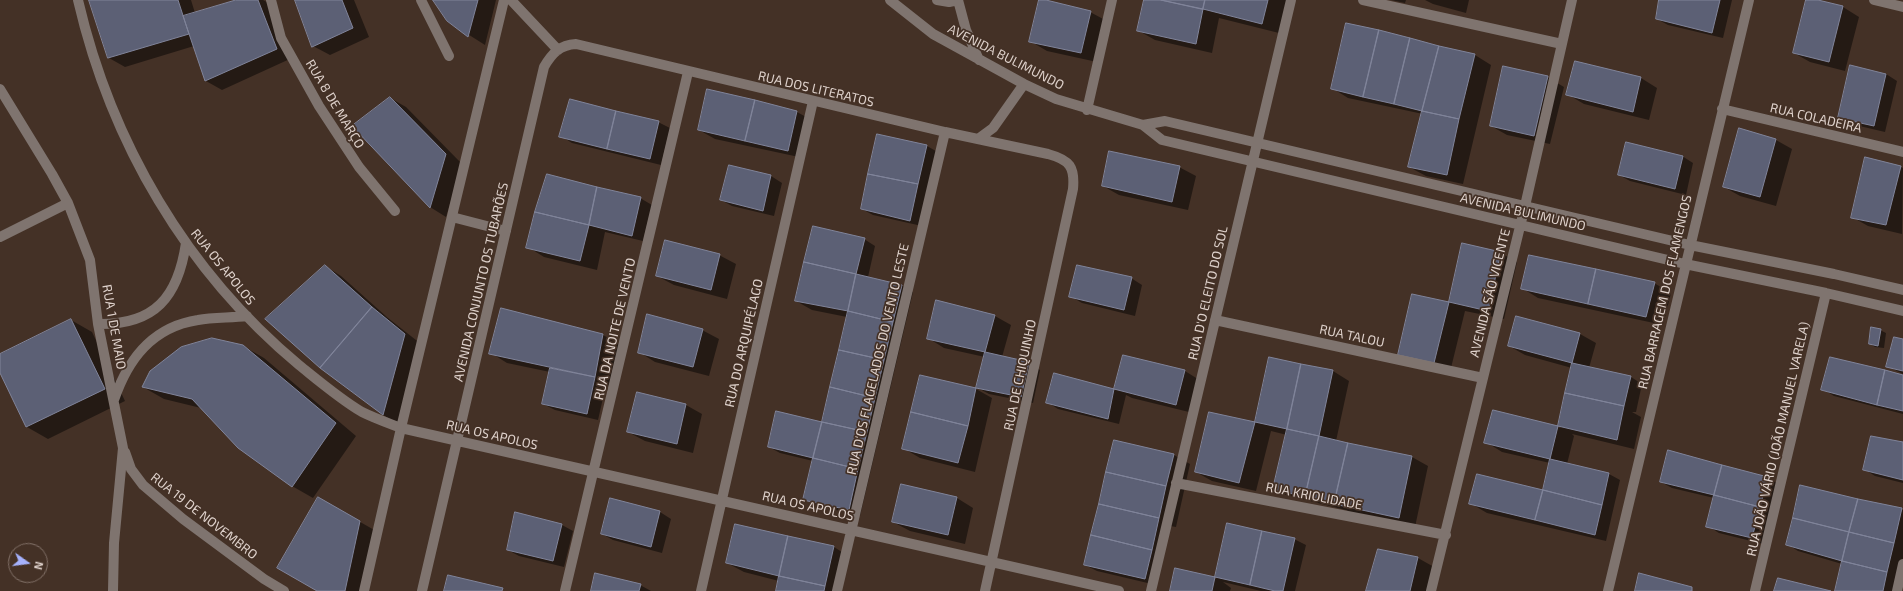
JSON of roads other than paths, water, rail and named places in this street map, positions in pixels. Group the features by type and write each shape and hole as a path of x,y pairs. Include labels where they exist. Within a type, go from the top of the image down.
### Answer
{"street":[{"name":"RUA OS APOLOS","path":"78,0 95,63 125,138 143,174 186,243 205,268 247,316 290,357 337,395 362,412 401,428 1119,591"},
{"name":"RUA 8 DE MARÇO","path":"271,0 281,38 319,106 359,167 395,211"},
{"path":"421,0 449,56"},
{"path":"364,591 401,428 504,0"},
{"path":"511,0 558,50"},
{"name":"AVENIDA BULIMUNDO","path":"890,0 933,34 1024,84 1056,100 1143,125 1162,140 1253,160 1685,264 1826,293 1903,311"},
{"path":"937,0 949,2 958,0 966,30 979,60"},
{"path":"1087,110 1112,0"},
{"name":"RUA D'O ELEITO DO SOL","path":"1151,591 1291,0"},
{"path":"1363,0 1562,44"},
{"name":"AVENIDA SÃO VICENTE","path":"1431,591 1446,535 1525,206 1572,0"},
{"name":"RUA BARRAGEM DOS FLAMENGOS","path":"1608,591 1749,0"},
{"path":"1874,0 1903,7"},
{"name":"RUA DOS LITERATOS","path":"558,50 566,44 576,44 812,101 1060,157 1069,164"},
{"name":"AVENIDA CONJUNTO OS TUBARÕES","path":"422,591 544,67 550,56 558,50"},
{"name":"RUA DA NOITE DE VENTO","path":"565,591 595,472 688,72"},
{"path":"978,139 992,128 1024,84"},
{"name":"RUA 1 DE MAIO","path":"0,89 68,203 90,260 98,324 123,448 114,543 112,591"},
{"name":"RUA DO ARQUIPÉLAGO","path":"701,591 812,101"},
{"name":"RUA COLADEIRA","path":"1722,109 1903,152"},
{"name":"AVENIDA BULIMUNDO","path":"1143,125 1166,121 1690,245 1834,274 1903,290"},
{"name":"RUA D'OS FLAGELADOS DO VENTO LESTE","path":"837,591 945,132"},
{"name":"RUA DE CHIQUINHO","path":"985,591 1073,189 1074,176 1069,164"},
{"path":"0,237 68,203"},
{"path":"452,217 506,231"},
{"path":"98,324 116,324 135,320 151,312 165,299 176,284 186,243"},
{"name":"RUA JOÃO VÁRIO (JOÃO MANUEL VARELA)","path":"1755,591 1826,293"},
{"path":"114,401 122,378 135,356 152,339 174,326 198,320 247,316"},
{"name":"RUA TALOU","path":"1215,320 1483,378"},
{"name":"RUA 19 DE NOVEMBRO","path":"123,448 131,469 143,485 183,519 264,579 284,591"},
{"name":"RUA KRIOLIDADE","path":"1176,483 1446,535"},
{"path":"1896,591 1903,564"}]}
